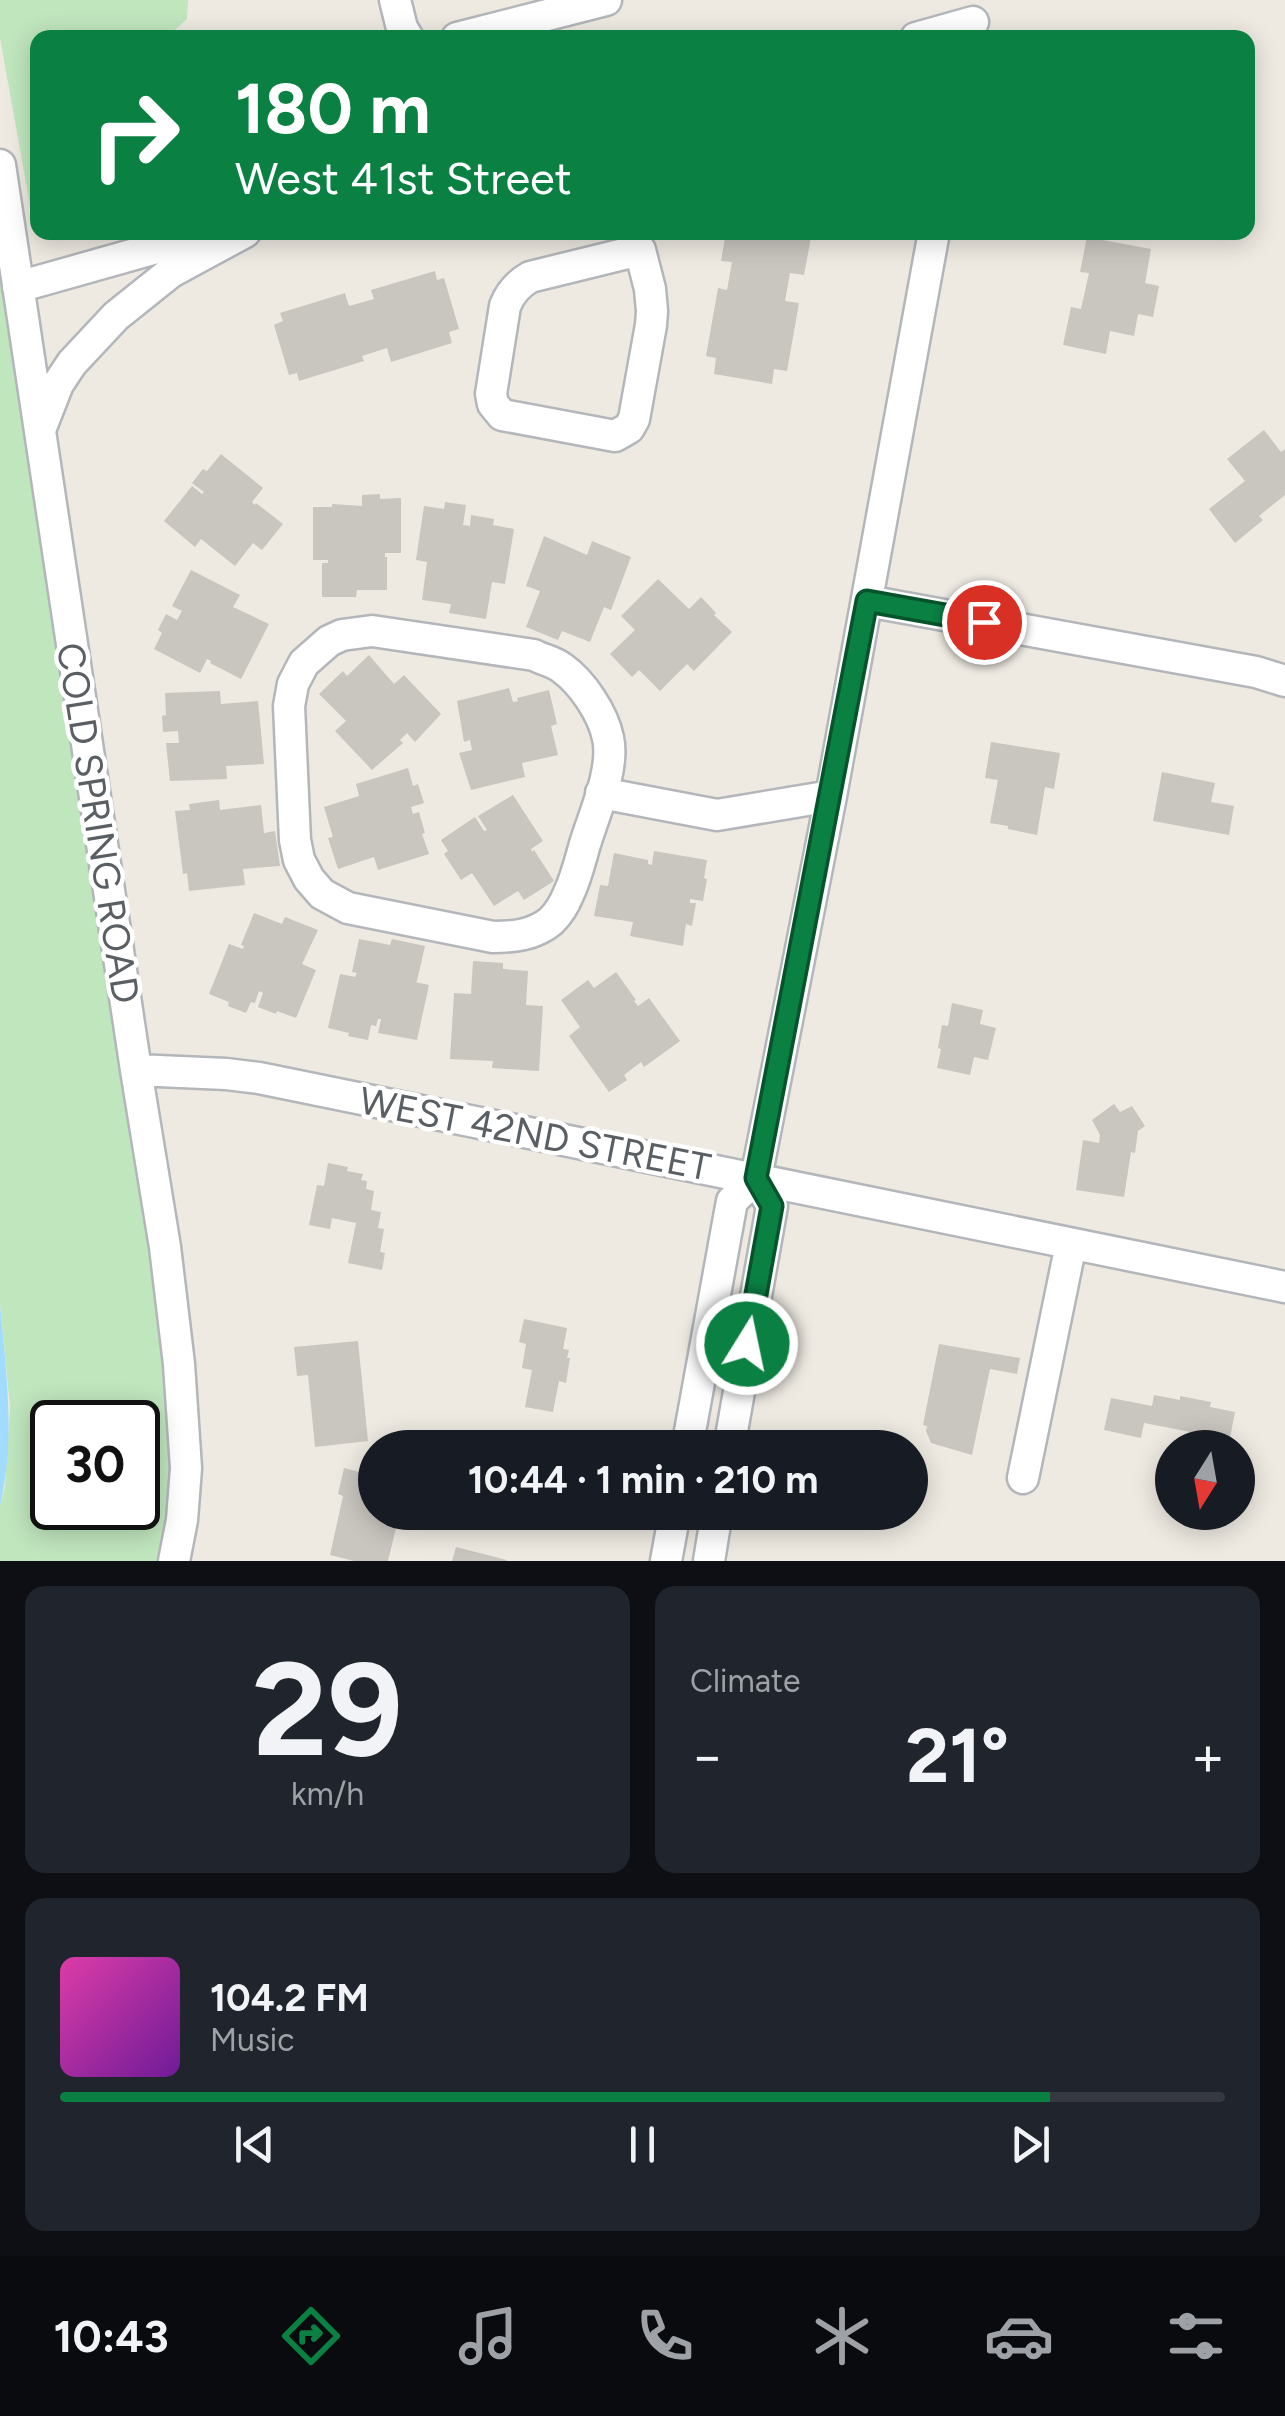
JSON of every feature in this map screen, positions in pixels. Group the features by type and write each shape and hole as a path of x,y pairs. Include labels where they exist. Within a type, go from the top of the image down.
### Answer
{"street":[{"path":"395,0 403,30"},
{"path":"488,30 606,0"},
{"path":"941,30 973,20"},
{"name":"COLD SPRING ROAD","path":"0,165 165,1247 182,1410 186,1494 174,1561"},
{"path":"18,287 184,240"},
{"path":"39,432 58,384 116,316 171,272 230,240"},
{"path":"690,1430 732,1201 756,1178 831,796 933,240"},
{"path":"638,242 650,289 651,325 634,419 629,428 616,436 502,415 491,394 503,312 509,296 530,277 638,242"},
{"path":"867,601 1279,677"},
{"path":"372,630 534,655 561,667 580,685 602,720 609,761 601,793 570,892 548,923 531,932 493,937 348,908 322,894 309,879 296,851 288,706 296,676 308,658 329,641 372,630"},
{"path":"601,793 717,815 831,796"},
{"name":"WEST 42ND STREET","path":"136,1070 260,1078 1285,1287"},
{"path":"732,1430 772,1206 756,1178"},
{"path":"1024,1478 1071,1244"},
{"path":"666,1561 672,1530"},
{"path":"709,1561 714,1530"}],"green space":[{"path":"0,0 188,0 187,19 175,30 30,30 30,205 0,38"},
{"path":"0,249 127,1081 175,1424 163,1561 0,1561 0,1506 10,1407 0,1303"}],"water":[{"path":"0,1304 9,1431 0,1506"}],"building":[{"path":"725,240 811,240 804,275 790,273 785,301 799,303 787,371 774,369 772,384 714,374 716,358 706,356 718,288 727,290 732,262 721,261"},
{"path":"1086,240 1151,249 1145,283 1159,286 1153,317 1138,314 1134,336 1110,331 1106,354 1063,345 1071,307 1081,309 1089,273 1080,272"},
{"path":"435,271 437,280 444,278 459,329 449,332 452,343 391,362 387,348 362,356 364,361 299,381 297,373 289,375 274,325 283,321 280,313 345,293 349,306 374,299 371,290"},
{"path":"1264,430 1281,452 1285,449 1285,495 1235,543 1209,509 1245,481 1227,459"},
{"path":"221,454 263,488 252,502 283,524 262,550 253,543 235,566 201,539 195,547 164,521 192,486 204,492 192,483"},
{"path":"380,494 380,499 401,498 401,553 385,553 387,590 357,590 356,597 322,597 322,563 328,560 313,560 313,507 362,506 362,495"},
{"path":"445,502 466,505 463,525 470,526 471,515 494,519 493,525 514,529 505,584 492,582 486,619 449,613 451,604 422,600 427,562 416,560 424,506 444,509"},
{"path":"544,536 587,555 592,541 631,557 611,610 604,607 590,642 562,631 558,640 526,627 540,591 526,586"},
{"path":"191,570 240,595 233,607 269,624 241,679 207,659 200,673 154,649 166,614 177,620 182,611 172,606"},
{"path":"658,579 689,609 701,597 732,632 694,671 687,664 660,691 639,670 632,677 610,654 635,630 621,616"},
{"path":"369,655 394,684 404,675 441,714 415,742 407,733 400,740 403,743 372,770 335,731 346,721 319,694 343,671 347,676"},
{"path":"509,688 513,702 549,690 557,724 551,726 558,755 522,763 525,777 471,790 459,753 472,750 470,740 464,742 457,701"},
{"path":"220,691 221,704 258,701 264,764 226,766 227,779 170,781 166,743 179,743 178,731 163,732 165,693"},
{"path":"991,742 1060,753 1054,789 1045,787 1037,835 990,823 998,780 985,778"},
{"path":"408,768 424,803 411,807 413,814 419,812 429,854 378,870 374,857 338,869 324,807 359,796 356,784"},
{"path":"1162,772 1215,783 1211,802 1234,806 1229,835 1153,821"},
{"path":"513,795 543,841 532,852 554,881 524,900 518,891 494,906 472,873 461,880 444,854 448,851 441,840 475,817 487,830 478,816"},
{"path":"219,800 220,810 261,805 264,833 275,831 280,866 243,869 245,885 189,891 175,811 190,810 189,804"},
{"path":"654,851 707,860 703,901 690,899 690,903 696,903 692,926 686,924 683,946 630,936 633,922 594,916 600,885 608,886 614,853 648,860 652,865"},
{"path":"254,913 282,924 285,917 318,930 302,964 316,970 296,1018 258,1007 263,993 259,991 246,1013 209,994 229,944 243,949 241,945"},
{"path":"359,939 390,945 392,939 425,946 415,982 429,985 417,1040 378,1033 381,1019 376,1026 371,1025 368,1040 328,1028 340,974 355,977 357,973 352,972"},
{"path":"473,961 503,963 503,969 528,971 526,1005 543,1006 539,1071 492,1068 493,1061 450,1059 454,993 471,994"},
{"path":"616,972 638,1006 649,998 680,1041 644,1067 641,1062 624,1075 627,1080 609,1092 569,1036 580,1027 561,1000 588,980 594,988"},
{"path":"952,1003 983,1010 980,1024 996,1028 988,1060 974,1057 970,1075 937,1068 942,1025 948,1026"},
{"path":"1114,1104 1120,1112 1132,1106 1145,1126 1138,1131 1135,1153 1131,1152 1124,1197 1076,1190 1083,1140 1099,1143 1100,1135 1092,1120"},
{"path":"328,1163 363,1174 361,1180 367,1181 366,1189 374,1191 371,1210 381,1212 378,1228 384,1229 382,1270 348,1263 356,1223 332,1218 330,1229 309,1225 317,1185 324,1186"},
{"path":"524,1319 567,1328 563,1349 569,1350 570,1358 566,1383 559,1381 553,1412 525,1407 532,1370 522,1368 526,1344 519,1342"},
{"path":"358,1341 367,1430 358,1430 358,1442 315,1447 308,1375 297,1376 294,1347"},
{"path":"939,1344 1020,1358 1017,1374 990,1369 972,1455 931,1443 927,1426 923,1425"},
{"path":"1154,1395 1180,1400 1180,1396 1235,1412 1232,1430 1180,1430 1144,1423 1141,1438 1104,1430 1111,1398 1152,1406"},
{"path":"344,1468 358,1472 358,1530 396,1530 388,1561 354,1561 330,1555 343,1496 338,1494"},
{"path":"456,1547 507,1560 452,1561"}],"route":[{"path":"747,1344 772,1206 756,1178 867,601 984,622"}]}
